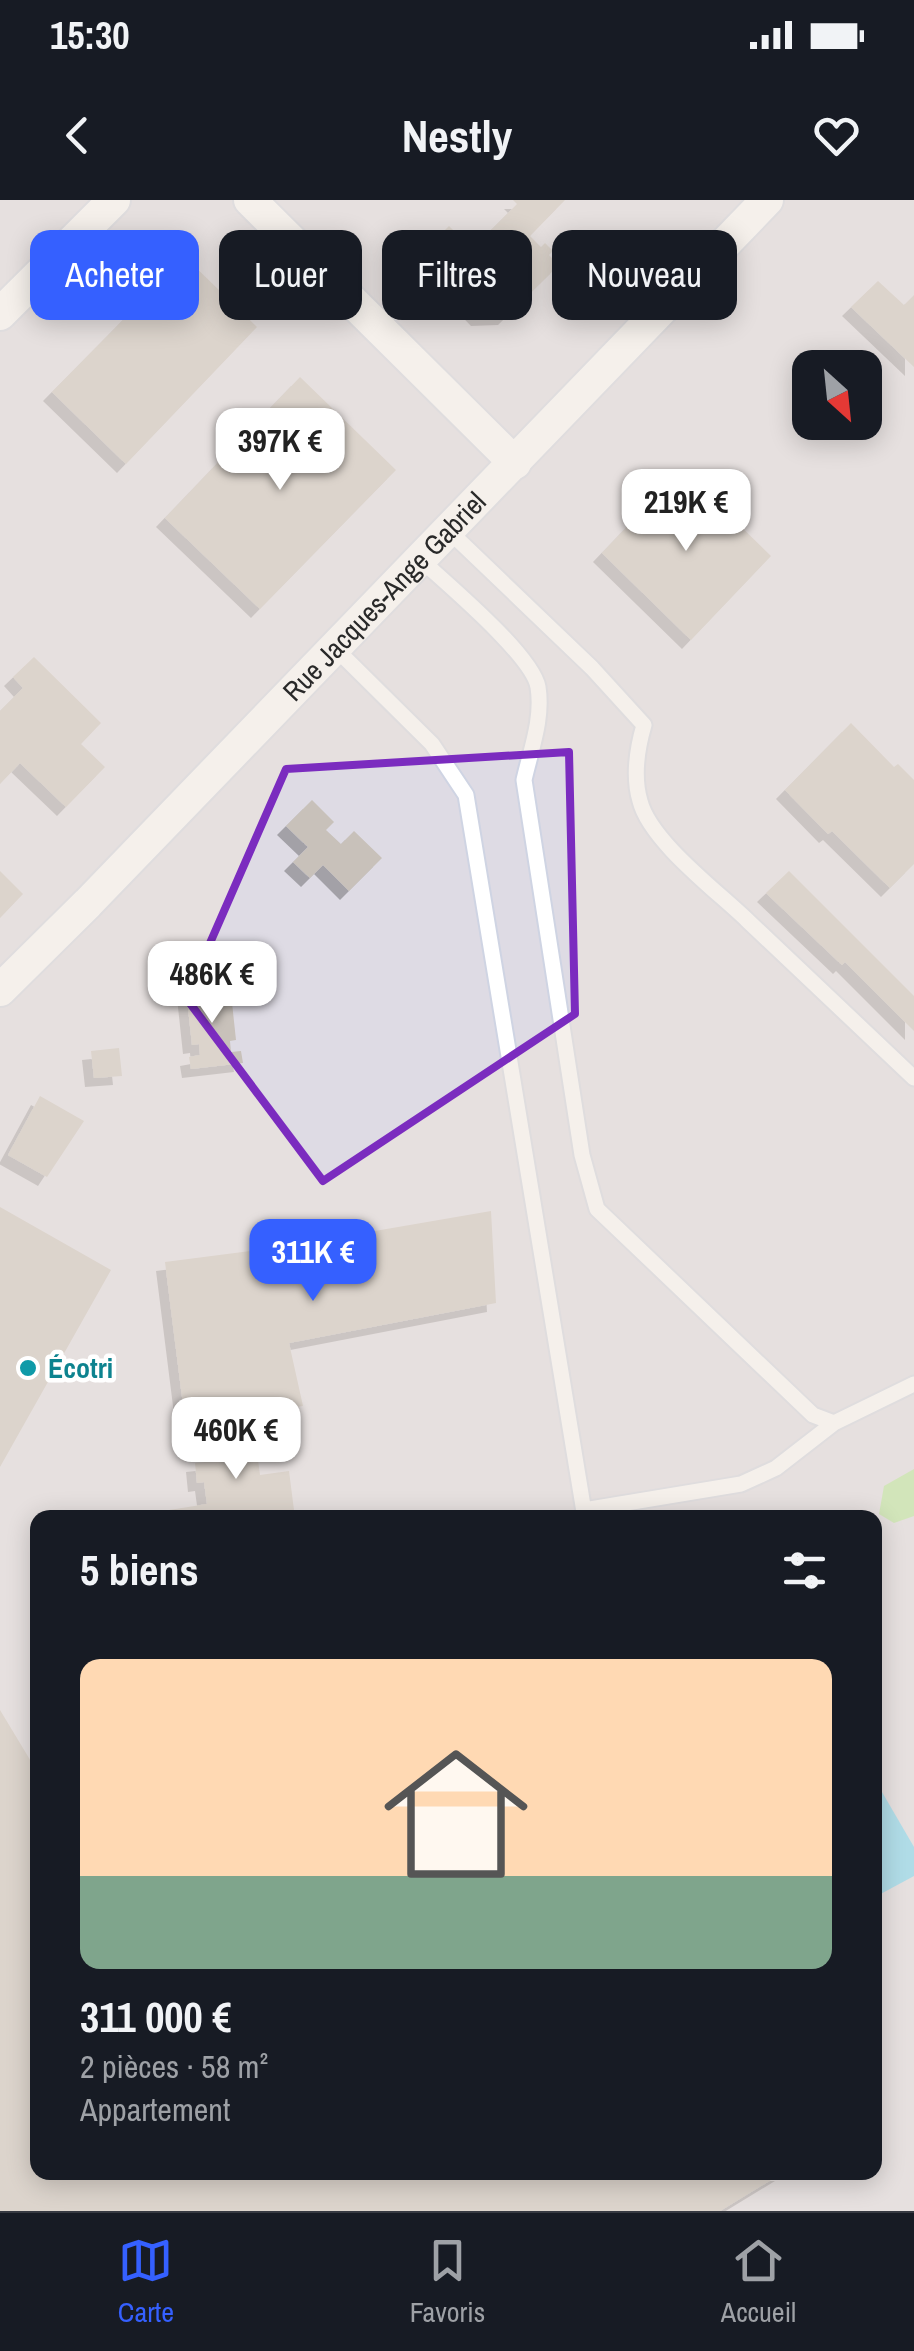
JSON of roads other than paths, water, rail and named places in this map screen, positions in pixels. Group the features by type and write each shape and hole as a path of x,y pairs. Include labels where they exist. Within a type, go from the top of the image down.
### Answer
{"street":[{"path":"0,314 114,200"},
{"path":"250,200 516,462"},
{"name":"Rue Jacques-Ange Gabriel","path":"0,990 767,200"}],"lane":[{"path":"449,530 592,668 644,725 638,748 638,787 652,825 698,876 914,1078"},
{"path":"421,560 514,648 538,682 538,723 524,780 582,1155 597,1209 813,1415 834,1423"},
{"path":"335,648 432,744 466,795 583,1510"},
{"path":"605,1510 741,1484 776,1468 834,1423 914,1384"}],"water":[{"path":"882,1792 914,1847 914,1876 882,1893"}],"place":[{"name":"Écotri","path":"28,1368"}]}
